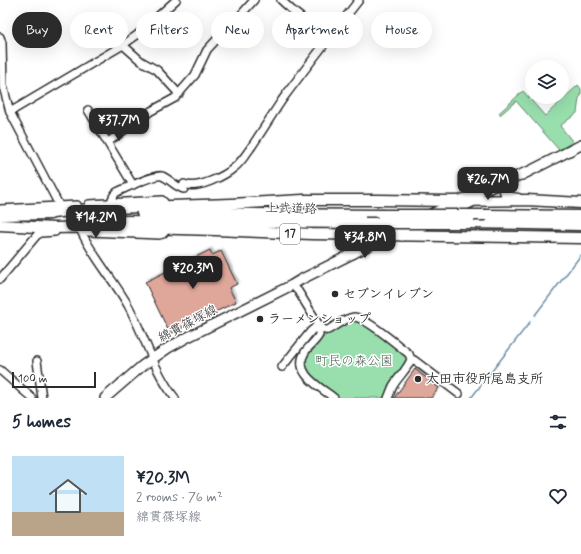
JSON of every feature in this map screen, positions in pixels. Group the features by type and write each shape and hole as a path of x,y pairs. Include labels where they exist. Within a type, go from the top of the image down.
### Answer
{"highway":[{"path":"508,183 504,188 508,196 515,199 527,200"},
{"name":"17","path":"44,214 78,210 303,200 527,200 577,202"},
{"path":"378,200 420,205 426,210 435,228 439,232 468,236"},
{"path":"422,227 440,210"},
{"name":"上武道路","path":"4,212 44,214 113,212 170,214 581,216"},
{"name":"上武道路","path":"0,225 114,221 581,225"},
{"name":"17","path":"0,225 54,228 105,227 312,234 581,238"},
{"path":"312,234 324,237 347,238 352,240 356,245 354,253"}],"main road":[{"name":"綿貫篠塚線","path":"440,210 527,172 581,145"},
{"name":"綿貫篠塚線","path":"105,398 152,358 186,338 389,235 474,201 527,172"},
{"name":"綿貫篠塚線","path":"292,285 304,282 378,246 422,227"}],"street":[{"path":"128,41 176,0"},
{"path":"108,142 151,111 175,98 195,75 207,50 232,26 254,0"},
{"path":"281,0 294,12"},
{"path":"349,12 359,0"},
{"path":"0,37 2,43 2,86 10,112 59,207"},
{"path":"10,112 118,48"},
{"path":"126,48 141,61 157,70 179,94"},
{"path":"112,203 114,194 151,178 160,176 166,178 178,188 184,189 184,184 192,186 197,185 221,176 234,168 243,158 282,100 321,48"},
{"path":"88,110 133,185"},
{"path":"4,212 162,200 165,206"},
{"path":"577,202 581,200"},
{"path":"0,279 37,235 41,233 81,231 159,235 163,234 167,229"},
{"path":"81,231 95,256 121,292 136,320 152,358 175,398"},
{"path":"292,285 294,292 319,332 318,337 308,347 302,358 301,364 305,375 334,398"},
{"path":"292,285 298,291 319,325 325,331 353,317 365,321 409,354 411,359 459,394"},
{"path":"282,367 305,338 316,327"},
{"path":"388,398 392,387 410,364 411,359"},
{"path":"37,361 42,398"},
{"path":"0,370 32,398"}],"green space":[{"path":"578,85 581,89 577,113 560,126 573,142 559,150 516,101 500,115 499,113 523,91 525,93 525,104 534,104 545,116 558,104 569,104 569,93"},
{"name":"町民の森公園","path":"351,321 364,323 405,354 407,358 406,362 389,385 387,394 384,398 338,398 310,376 306,370 305,358 312,347 332,331"}],"building":[{"path":"210,250 212,255 221,251 237,284 229,288 236,302 170,334 145,282"},
{"name":"太田市役所尾島支所","path":"415,369 439,388 431,398 394,398"}],"waterway":[{"path":"535,315 581,255"},
{"path":"471,398 530,322"}],"place":[{"name":"セブンイレブン","path":"335,294"},
{"name":"ラーメンショップ","path":"260,319"},
{"name":"太田市役所尾島支所","path":"418,379"}]}
